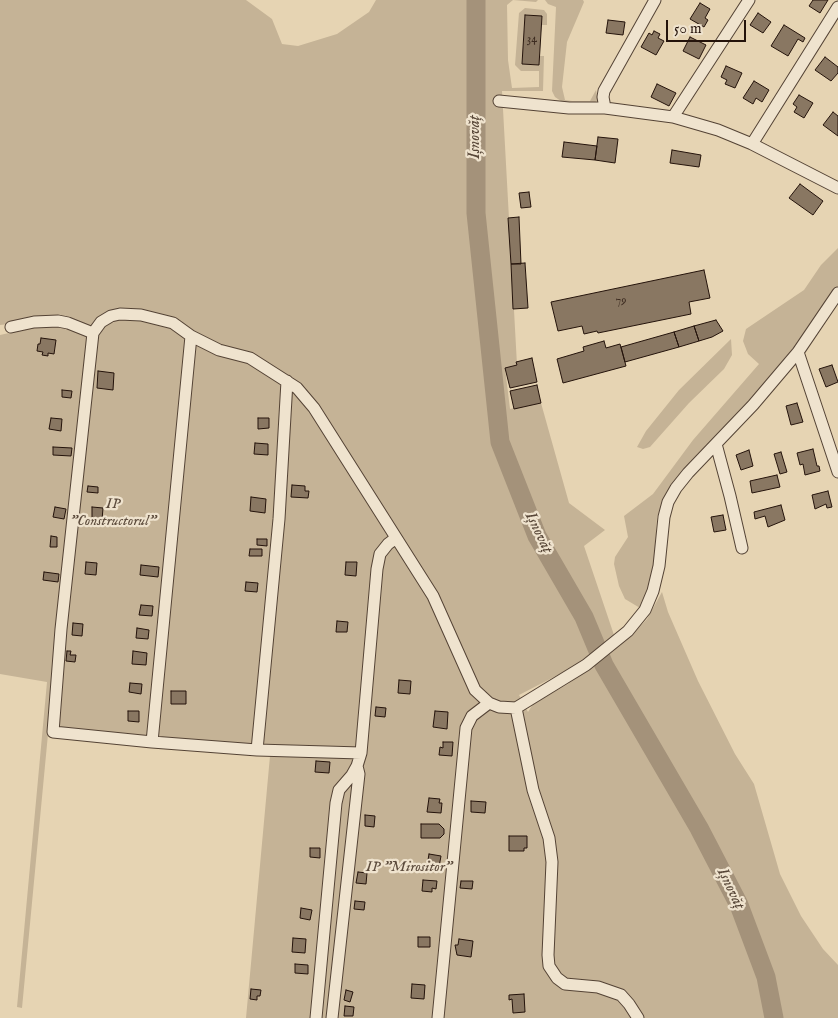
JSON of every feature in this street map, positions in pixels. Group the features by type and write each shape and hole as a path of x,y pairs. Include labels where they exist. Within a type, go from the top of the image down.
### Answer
{"street":[{"path":"605,108 604,91 655,0"},
{"path":"673,117 749,0"},
{"path":"752,144 838,8"},
{"path":"499,101 569,108 605,108 673,117 718,130 752,144 838,188"},
{"path":"361,754 257,750 53,732 61,629 93,334 101,322 111,316 120,314 141,315 173,323 191,336 219,350 250,358 297,388 314,408 433,596 476,690 489,703 499,707 516,708 586,665 628,632 644,610 654,591 659,566 664,517 672,495 688,473 753,405 798,352 838,293"},
{"path":"11,327 34,322 58,321 68,323 93,334"},
{"path":"152,742 191,336"},
{"path":"798,352 838,472"},
{"path":"257,750 279,519 287,381"},
{"path":"716,444 742,548"},
{"path":"316,1018 336,802 339,790 352,775 361,754 377,569 380,554 396,538"},
{"path":"438,1018 466,728 472,716 489,703"},
{"path":"516,708 533,790 549,838 552,862 549,966 557,978 565,984 598,987 621,995 638,1018"},
{"path":"332,1018 359,774 357,766"}],"green space":[{"path":"0,0 246,0 272,19 282,44 298,46 337,34 369,12 376,0 513,0 507,5 508,60 512,88 539,87 539,71 521,71 515,65 519,13 525,8 544,10 547,14 547,25 541,25 542,16 525,15 522,64 539,65 540,56 544,56 543,91 502,91 517,365 505,368 510,409 541,403 569,503 605,530 584,546 615,638 581,663 519,695 528,712 533,704 568,684 633,634 647,619 662,592 668,612 698,681 735,754 754,784 780,874 801,916 823,949 838,965 838,1018 246,1018 270,756 48,734 22,1008 17,1007 47,682 0,674 0,335 9,333 9,324 0,325"},
{"path":"513,0 538,0 536,2"},
{"path":"545,0 583,0 584,2 567,42 562,87 565,100 572,101 590,101 596,90 598,100 594,103 564,103 555,97 552,91 556,7 548,4"},
{"path":"838,248 838,286 807,332 776,373 664,499 657,517 655,552 649,591 640,608 625,599 619,586 614,564 615,557 628,537 624,516 653,494 693,440 759,364 748,354 743,341 746,329 804,290 821,265"},
{"path":"731,339 732,355 724,369 689,403 650,447 643,449 637,447 646,431 679,390"}],"building":[{"path":"813,0 828,0 820,13 809,6"},
{"path":"700,3 710,9 705,18 708,20 704,27 690,19"},
{"path":"758,13 771,22 763,33 750,25"},
{"path":"525,15 542,16 539,65 522,64"},
{"path":"608,20 625,22 623,35 606,33"},
{"path":"784,25 805,38 803,42 798,39 788,56 771,46"},
{"path":"654,31 660,34 658,38 664,41 656,55 641,47 649,33 652,35"},
{"path":"690,37 706,45 699,59 683,51"},
{"path":"825,57 838,67 838,73 831,81 815,70"},
{"path":"726,66 742,73 735,88 725,84 727,80 721,77"},
{"path":"754,81 769,90 762,102 756,98 753,104 743,98"},
{"path":"657,84 676,93 669,106 651,97"},
{"path":"799,95 813,103 804,118 794,112 797,107 793,104"},
{"path":"833,112 838,116 838,136 823,125"},
{"path":"598,137 618,139 615,163 595,160"},
{"path":"564,142 597,146 595,160 562,157"},
{"path":"672,150 701,155 699,167 670,163"},
{"path":"800,184 823,201 813,215 789,198"},
{"path":"529,192 531,207 521,208 519,193"},
{"path":"519,217 521,264 511,264 508,218"},
{"path":"525,263 528,308 513,309 511,264"},
{"path":"704,270 710,298 689,302 691,314 598,333 597,331 584,334 582,326 558,331 551,302"},
{"path":"716,320 723,331 699,341 694,326"},
{"path":"694,326 699,341 679,347 674,332"},
{"path":"674,332 679,347 625,362 621,347"},
{"path":"41,338 56,340 54,354 42,355 43,352 37,351"},
{"path":"604,341 606,348 620,344 626,366 563,383 557,359 584,351 583,347"},
{"path":"532,358 537,382 510,388 505,368 517,365 516,362"},
{"path":"832,365 838,382 826,387 819,369"},
{"path":"98,371 114,373 113,390 97,388"},
{"path":"537,385 541,403 514,409 510,391"},
{"path":"62,390 72,391 71,398 62,397"},
{"path":"797,403 803,422 791,425 786,406"},
{"path":"51,418 62,419 61,431 49,429"},
{"path":"258,418 269,418 269,428 258,429"},
{"path":"255,443 268,444 268,455 254,454"},
{"path":"53,447 72,448 71,456 53,455"},
{"path":"813,449 820,471 805,475 803,464 800,465 797,453"},
{"path":"749,450 753,466 741,470 736,455"},
{"path":"781,452 787,472 780,474 774,454"},
{"path":"777,475 780,487 752,493 750,481"},
{"path":"292,485 305,486 305,491 309,491 308,498 291,497"},
{"path":"88,486 98,487 98,493 87,492"},
{"path":"828,491 832,507 827,508 826,504 815,509 812,495"},
{"path":"251,497 266,499 265,513 250,511"},
{"path":"781,505 785,520 768,527 765,516 755,519 754,512"},
{"path":"55,507 66,509 64,519 53,517"},
{"path":"92,507 103,508 102,520 92,519"},
{"path":"723,515 726,530 714,532 711,517"},
{"path":"51,536 57,537 57,547 50,547"},
{"path":"257,539 267,539 267,546 257,545"},
{"path":"250,549 262,549 262,556 249,556"},
{"path":"86,562 97,563 96,575 85,574"},
{"path":"346,562 357,562 356,576 345,575"},
{"path":"141,565 159,567 158,577 140,575"},
{"path":"44,572 59,574 58,582 43,580"},
{"path":"246,582 258,583 257,592 245,591"},
{"path":"141,605 153,606 152,616 139,615"},
{"path":"337,621 348,622 347,632 336,632"},
{"path":"73,623 83,624 82,636 72,635"},
{"path":"137,628 149,630 148,639 136,638"},
{"path":"67,651 71,651 70,655 76,655 75,662 66,661"},
{"path":"133,651 147,653 146,665 132,664"},
{"path":"399,680 411,681 410,694 398,693"},
{"path":"130,683 142,684 141,694 129,692"},
{"path":"171,691 186,691 186,704 171,704"},
{"path":"376,707 386,708 385,717 375,716"},
{"path":"128,711 139,711 139,722 128,721"},
{"path":"435,711 448,712 447,729 433,727"},
{"path":"443,742 453,742 452,756 439,755 440,747 443,748"},
{"path":"316,761 330,762 329,773 315,772"},
{"path":"429,798 440,799 439,803 442,803 441,813 427,812"},
{"path":"471,801 486,802 485,813 471,812"},
{"path":"365,815 375,816 374,827 365,826"},
{"path":"421,824 439,824 444,829 444,834 440,838 421,838"},
{"path":"509,836 527,836 527,848 524,848 524,851 509,851"},
{"path":"310,848 320,848 320,858 310,857"},
{"path":"429,854 441,856 439,867 427,866"},
{"path":"358,872 367,873 366,884 356,883"},
{"path":"423,880 437,881 436,889 432,888 432,892 422,891"},
{"path":"461,881 473,881 472,889 460,888"},
{"path":"355,901 365,902 364,910 354,909"},
{"path":"301,908 312,910 310,920 300,918"},
{"path":"418,937 430,937 430,947 418,947"},
{"path":"293,938 306,939 305,953 292,952"},
{"path":"459,939 473,941 471,957 457,955 455,945 458,945"},
{"path":"295,964 308,965 308,974 295,973"},
{"path":"412,984 425,985 424,999 411,998"},
{"path":"251,989 261,990 257,1000 250,999"},
{"path":"346,990 353,992 350,1002 344,1000"},
{"path":"524,994 525,1012 513,1013 512,999 509,1000 509,995"},
{"path":"345,1006 354,1007 353,1016 344,1016"}],"waterway":[{"name":"Ișnovăț","path":"476,0 476,213 500,442 537,536 584,617 604,665 699,828 739,905 766,977 774,1018"}],"park label":[{"name":"IP \"Constructorul\"","path":"113,514"},
{"name":"IP \"Mirositor\"","path":"409,868"}]}
